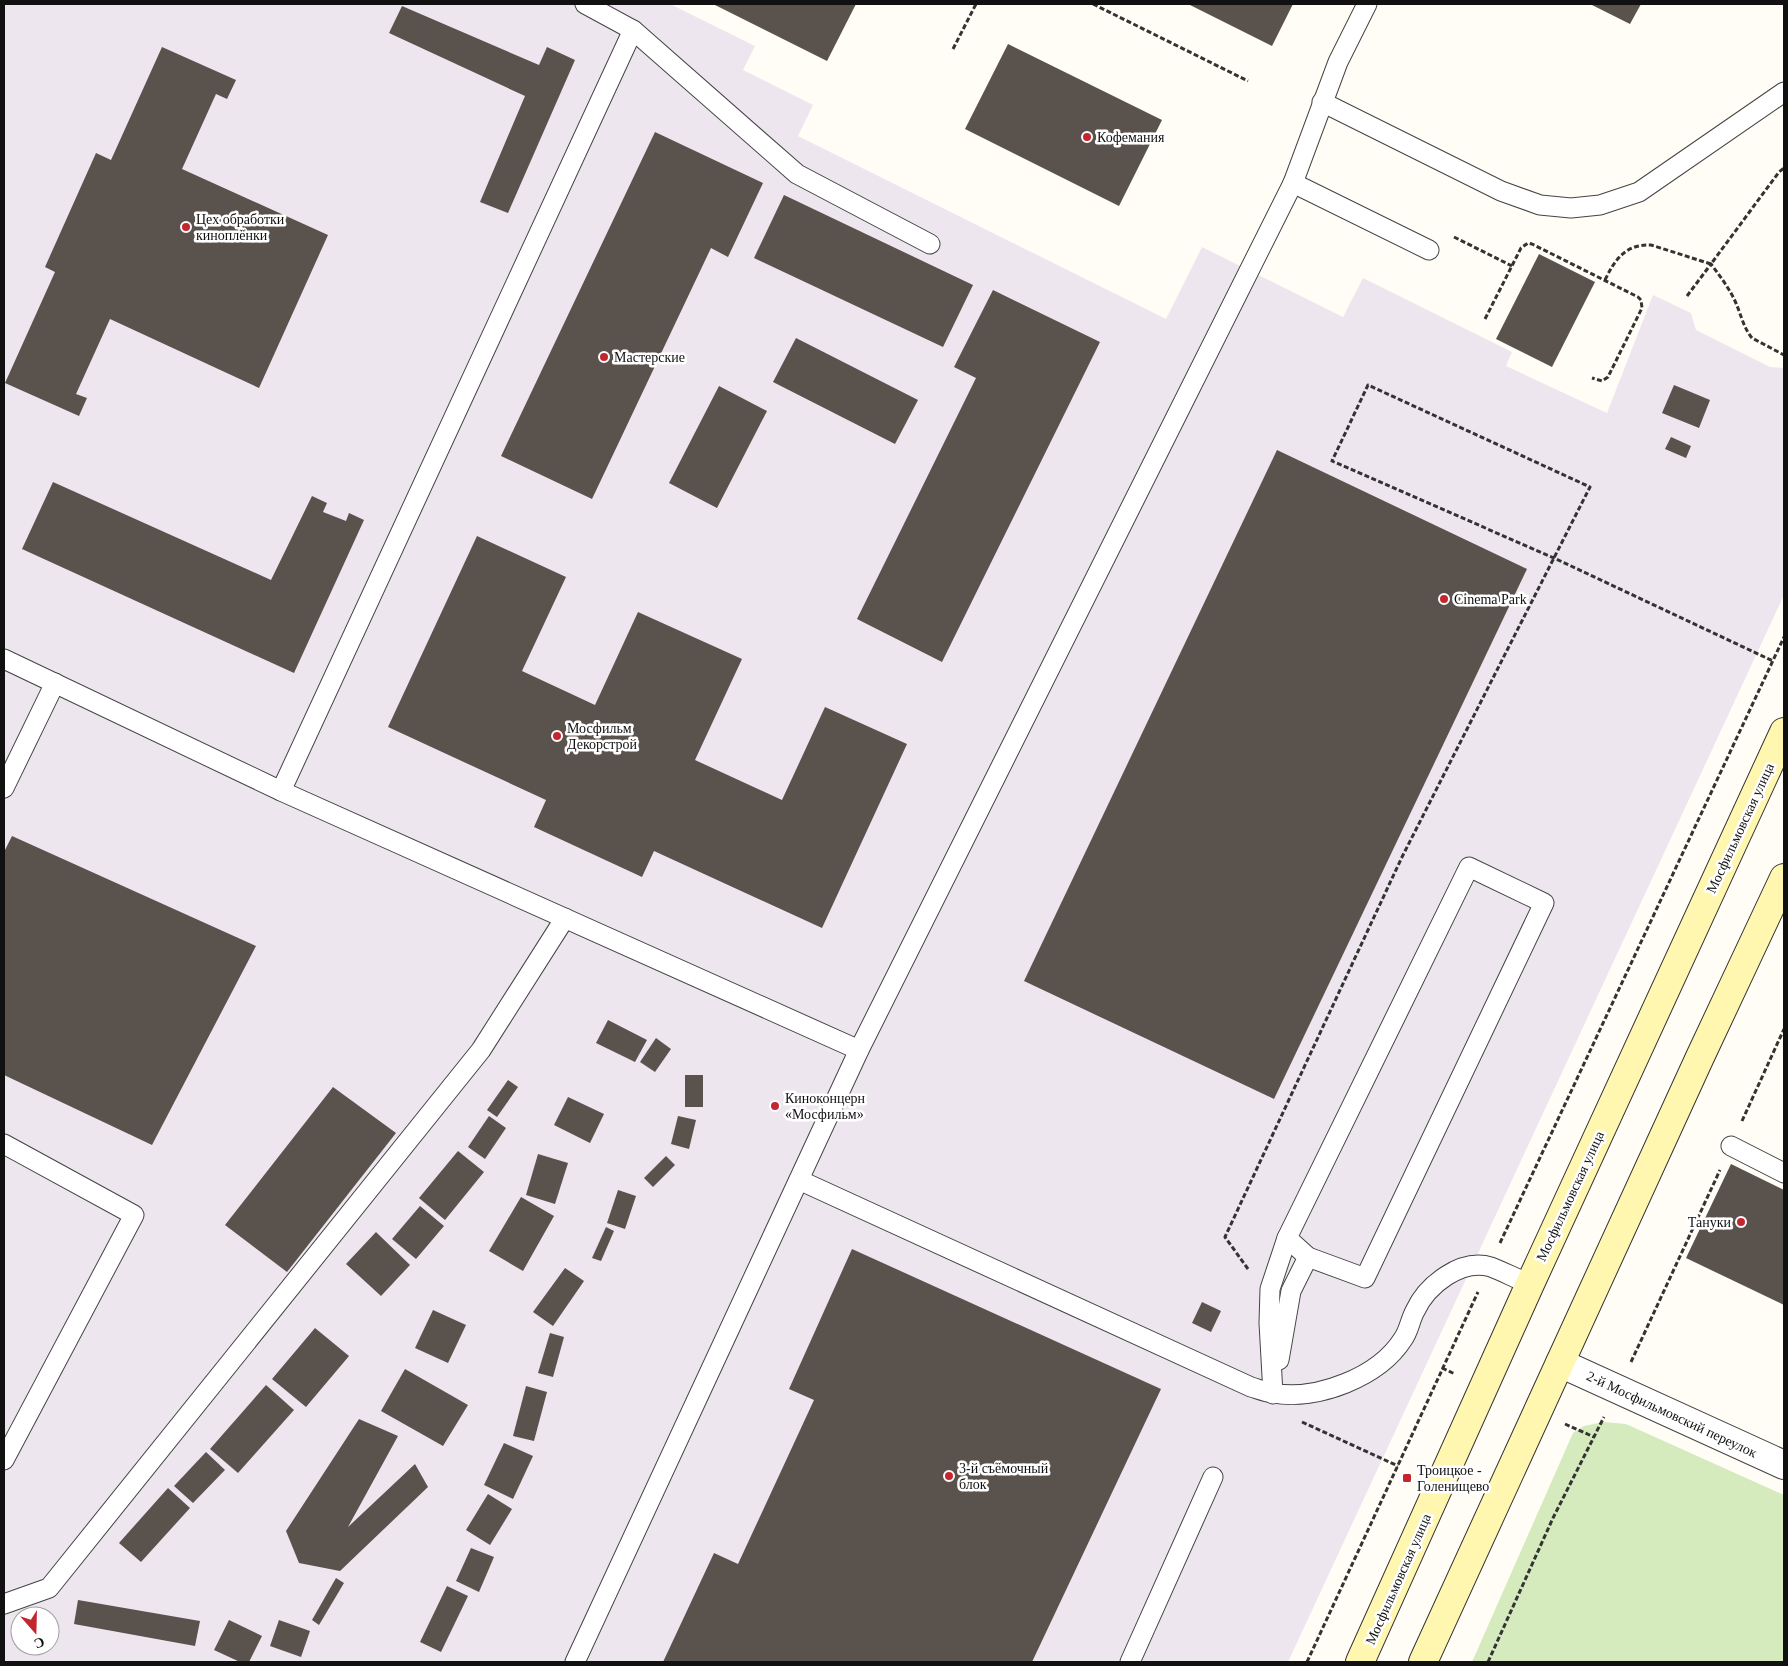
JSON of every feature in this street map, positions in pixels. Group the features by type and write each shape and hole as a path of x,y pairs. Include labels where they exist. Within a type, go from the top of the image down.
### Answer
{"main road":[{"name":"Мосфильмовская улица","path":"1360,1662 1530,1284 1784,732"},
{"path":"1423,1662 1704,1048 1784,878"}],"street":[{"name":"2-й Мосфильмовский переулок","path":"1560,1363 1784,1465"}],"lane":[{"path":"585,4 633,30 797,174 930,244"},
{"path":"575,1662 859,1050 1293,183 1338,62 1367,4"},
{"path":"281,791 633,30"},
{"path":"1322,102 1502,191 1540,205 1571,208 1600,205 1638,192 1784,92"},
{"path":"1293,183 1429,250"},
{"path":"4,659 281,791 859,1050"},
{"path":"4,788 55,683"},
{"path":"1274,1394 1269,1323 1270,1289 1287,1238 1470,867 1544,903 1365,1278 1308,1257 1287,1238"},
{"path":"4,1604 49,1588 481,1050 565,918"},
{"path":"4,1144 134,1215 4,1460"},
{"path":"1731,1146 1784,1173"},
{"path":"799,1180 1251,1387 1274,1394 1298,1394 1326,1390 1350,1382 1368,1372 1391,1356 1396,1350 1405,1337 1415,1310 1431,1288 1448,1274 1467,1267 1489,1267 1530,1284"},
{"path":"1274,1394 1291,1290 1308,1257"},
{"path":"1130,1662 1213,1477"}],"path":[{"path":"953,49 976,4"},
{"path":"1093,4 1248,81"},
{"path":"1687,296 1779,172 1784,168"},
{"path":"1429,250 1446,238 1454,237 1512,266"},
{"path":"1485,319 1521,248 1525,244 1532,244 1638,296 1641,300 1642,308 1608,377 1602,381 1592,378"},
{"path":"1605,280 1614,262 1621,254 1626,250 1643,245 1651,245 1711,264 1727,285 1752,338 1784,355"},
{"path":"1249,1270 1225,1237 1402,857 1554,558 1590,487 1368,385 1332,461 1554,558 1773,660"},
{"path":"1307,1662 1489,1267 1784,637"},
{"path":"1488,1662 1553,1518 1618,1390 1783,1037 1784,1029"},
{"path":"1299,1420 1398,1466"}],"shaded area":[{"name":"Киноконцерн «Мосфильм»","path":"4,4 670,4 755,46 743,70 813,105 798,136 1166,319 1202,247 1343,317 1363,278 1512,352 1506,366 1607,413 1653,295 1691,313 1696,330 1770,367 1784,368 1784,595 1288,1662 4,1662"}],"green space":[{"path":"1604,1422 1626,1424 1784,1495 1784,1662 1472,1662 1573,1433 1584,1426"}],"building":[{"path":"713,4 856,4 827,61"},
{"path":"1188,4 1293,4 1272,46"},
{"path":"1590,4 1641,4 1630,24"},
{"path":"402,6 539,65 547,47 575,60 508,213 480,202 525,96 389,33"},
{"path":"1008,44 1162,120 1119,206 965,129"},
{"name":"Цех обработки киноплёнки","path":"162,47 236,80 227,99 216,94 182,169 328,235 259,388 110,319 76,394 87,398 79,416 5,383 55,272 45,267 96,153 111,160"},
{"name":"Мастерские","path":"655,132 763,183 728,257 711,248 592,499 501,456"},
{"path":"784,195 973,285 943,347 754,258"},
{"path":"1539,254 1595,282 1552,367 1496,339"},
{"path":"993,290 1100,342 942,662 857,619 976,378 954,367"},
{"path":"796,338 918,400 895,444 773,382"},
{"path":"1674,385 1710,400 1699,428 1662,413"},
{"path":"719,386 767,411 717,508 669,483"},
{"path":"1671,437 1691,446 1686,458 1665,449"},
{"path":"1277,450 1527,569 1274,1099 1024,981"},
{"path":"53,482 271,580 312,496 327,503 323,512 346,521 349,513 364,520 294,673 22,549"},
{"name":"Мосфильм Декорстрой","path":"477,536 566,577 522,671 595,705 638,612 742,659 695,760 782,800 825,707 907,744 822,928 654,851 642,877 534,827 546,800 388,727"},
{"path":"12,836 256,946 152,1145 4,1075 4,852"},
{"path":"608,1020 647,1040 635,1062 596,1043"},
{"path":"656,1038 671,1049 655,1072 640,1062"},
{"path":"685,1075 703,1075 703,1107 685,1107"},
{"path":"508,1080 518,1087 497,1117 487,1110"},
{"path":"333,1087 396,1133 287,1272 225,1225"},
{"path":"568,1097 604,1114 590,1143 554,1125"},
{"path":"489,1116 506,1128 485,1159 468,1147"},
{"path":"678,1116 696,1120 689,1149 671,1144"},
{"path":"458,1151 484,1172 445,1220 419,1198"},
{"path":"538,1154 568,1163 555,1204 526,1195"},
{"path":"666,1156 675,1165 653,1187 644,1178"},
{"path":"1731,1164 1784,1190 1784,1305 1686,1258"},
{"path":"618,1190 636,1196 625,1229 607,1223"},
{"path":"521,1197 554,1216 523,1271 489,1251"},
{"path":"420,1206 444,1226 416,1259 392,1239"},
{"path":"606,1227 614,1231 601,1261 592,1258"},
{"path":"376,1232 410,1265 381,1296 346,1264"},
{"name":"3-й съёмочный блок","path":"852,1249 1161,1389 1032,1662 663,1662 714,1553 738,1564 814,1400 789,1389"},
{"path":"565,1268 584,1281 553,1326 533,1312"},
{"path":"1202,1302 1221,1311 1211,1332 1192,1323"},
{"path":"433,1310 466,1325 448,1363 415,1348"},
{"path":"315,1328 349,1356 306,1407 272,1379"},
{"path":"550,1333 564,1337 553,1377 538,1373"},
{"path":"405,1369 468,1405 443,1446 381,1411"},
{"path":"266,1385 294,1410 238,1473 210,1449"},
{"path":"526,1386 547,1392 534,1441 513,1436"},
{"path":"359,1419 398,1436 348,1527 415,1464 428,1487 340,1571 299,1563 286,1531"},
{"path":"504,1443 533,1456 513,1499 484,1485"},
{"path":"206,1452 225,1470 193,1503 174,1486"},
{"path":"168,1488 190,1508 141,1562 119,1543"},
{"path":"488,1494 512,1509 490,1545 466,1530"},
{"path":"471,1548 494,1557 479,1592 456,1581"},
{"path":"336,1578 344,1583 319,1625 312,1620"},
{"path":"447,1586 468,1596 441,1652 420,1642"},
{"path":"78,1600 200,1621 195,1646 74,1624"},
{"path":"229,1620 262,1636 249,1662 240,1662 214,1650"},
{"path":"279,1620 310,1631 301,1657 270,1646"}],"place":[{"name":"Кофемания","path":"1087,137"},
{"name":"Цех обработки киноплёнки","path":"186,227"},
{"name":"Мастерские","path":"604,357"},
{"name":"Cinema Park","path":"1444,599"},
{"name":"Мосфильм Декорстрой","path":"557,736"},
{"name":"Киноконцерн «Мосфильм»","path":"775,1106"},
{"name":"Тануки","path":"1741,1222"},
{"name":"3-й съёмочный блок","path":"949,1476"},
{"name":"Троицкое - Голенищево","path":"1407,1478"}]}
